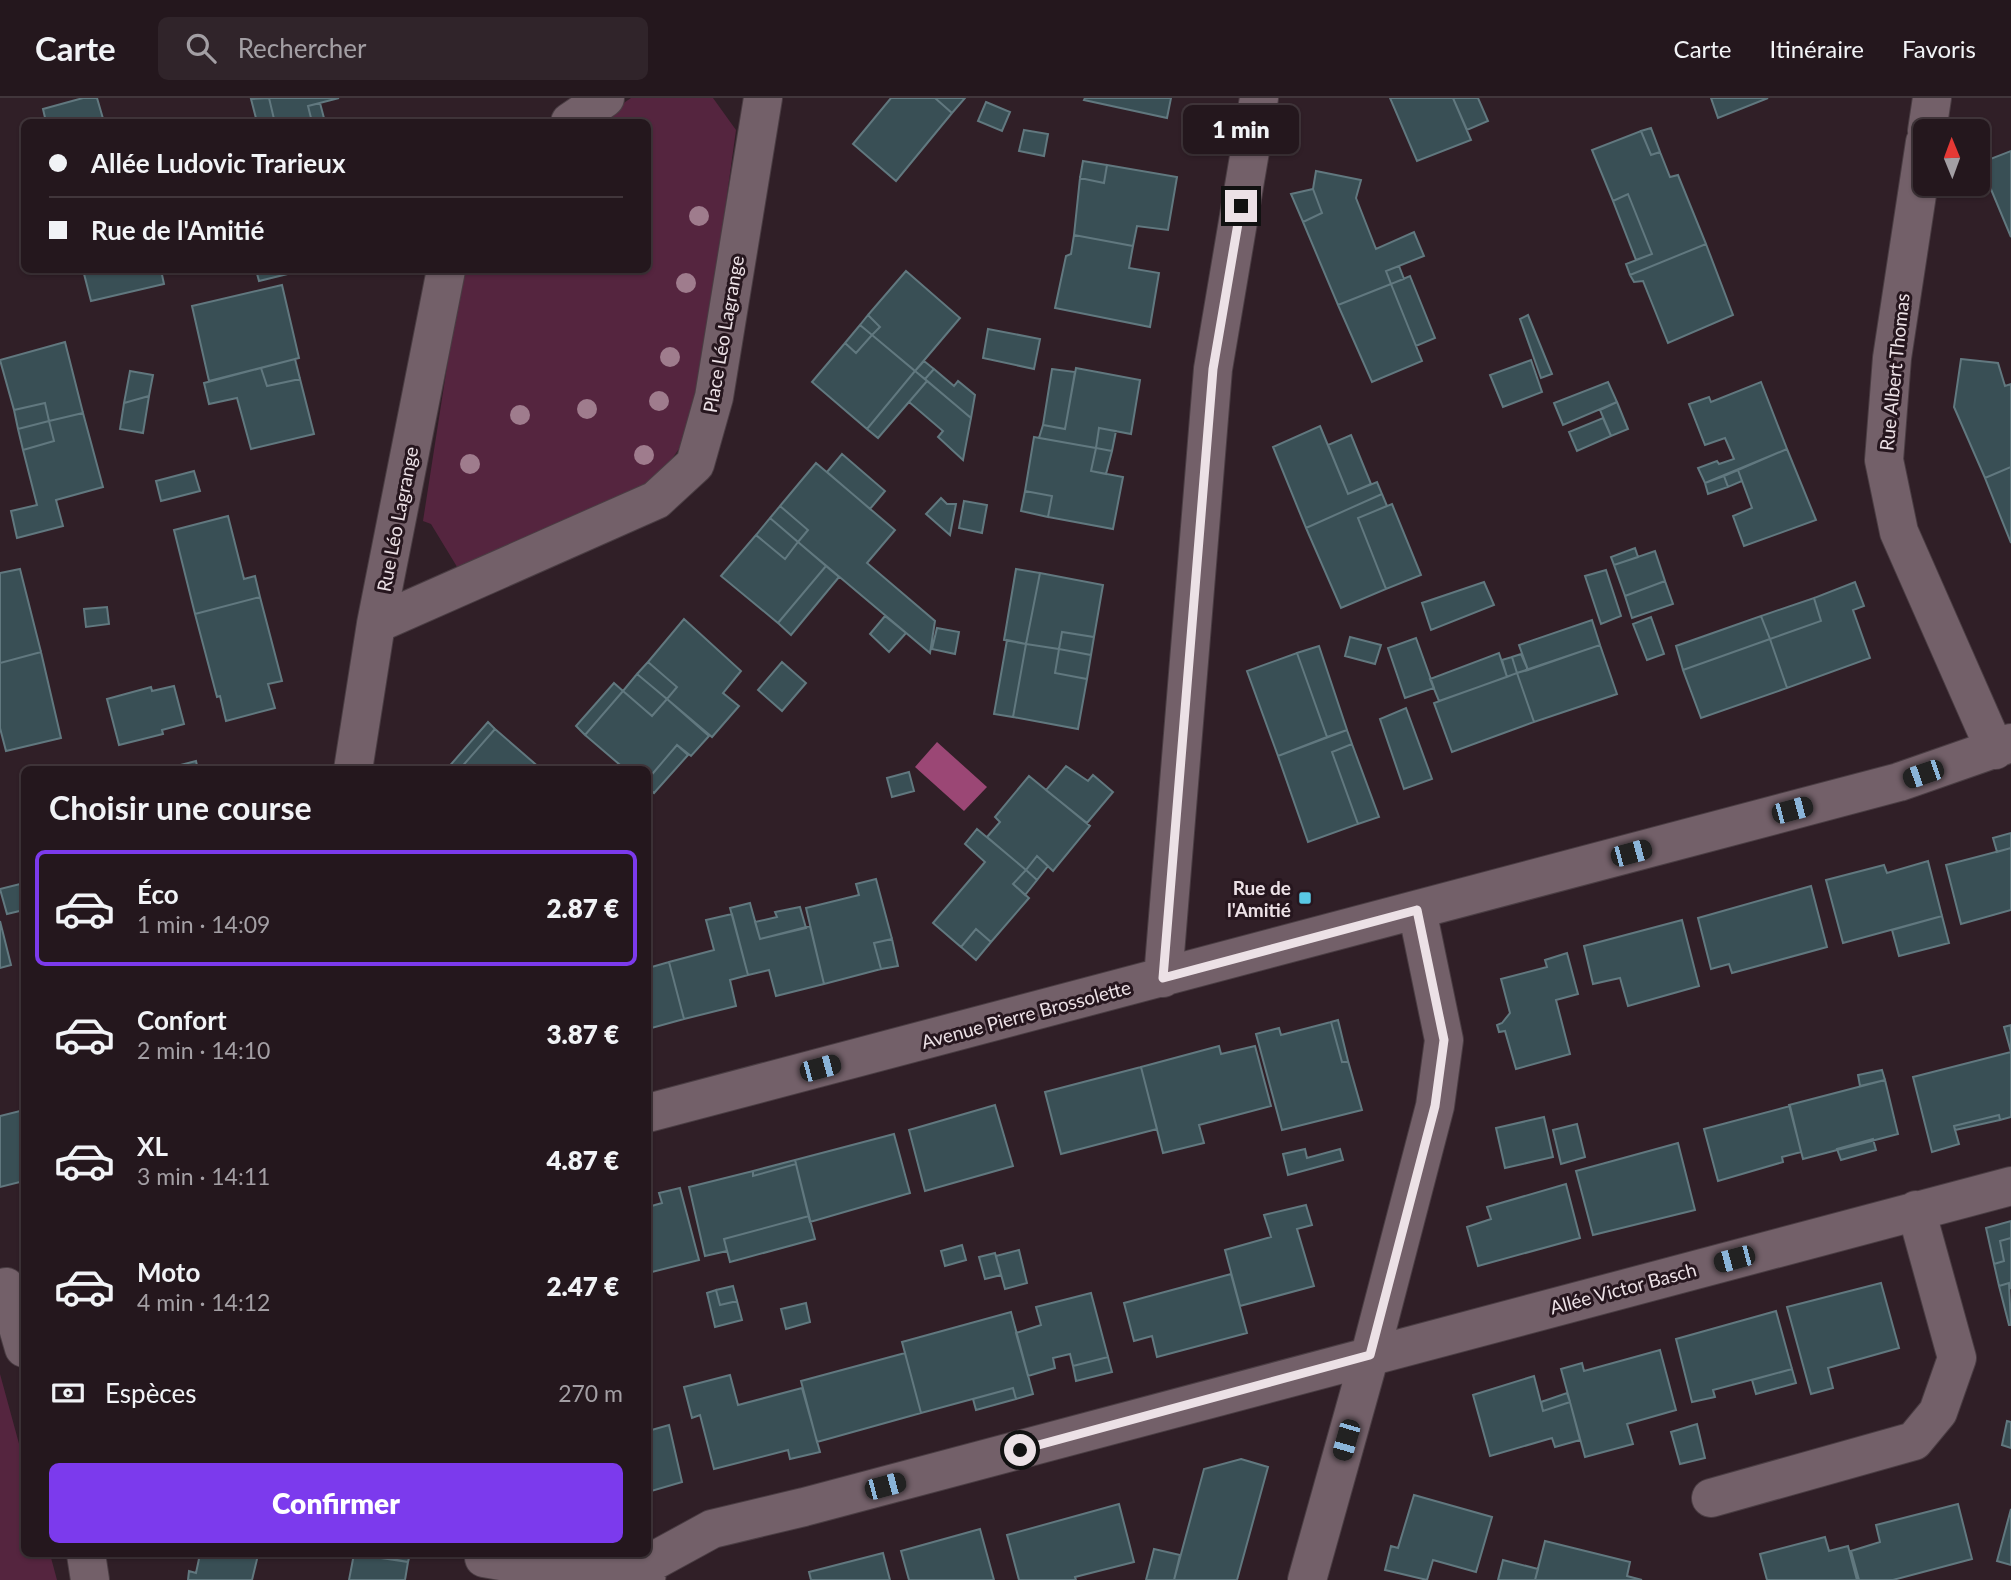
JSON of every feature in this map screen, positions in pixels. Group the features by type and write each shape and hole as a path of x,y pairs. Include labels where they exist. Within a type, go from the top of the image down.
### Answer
{"street":[{"path":"574,119 605,98"},
{"name":"Place Léo Lagrange","path":"376,624 656,500 695,464 715,397 763,98"},
{"path":"1163,978 1213,369 1259,98"},
{"path":"1929,119 1932,98"},
{"name":"Rue Albert Thomas","path":"1917,196 1892,358 1884,460 1899,532 2003,747"},
{"name":"Rue Léo Lagrange","path":"354,766 376,624 445,273"},
{"name":"Avenue Pierre Brossolette","path":"651,1112 1899,782 2003,747"},
{"path":"1307,1580 1370,1355 1435,1106 1444,1040 1417,910"},
{"name":"Allée Victor Basch","path":"647,1572 712,1529 804,1507 2011,1186"},
{"path":"1712,1498 1914,1441 1938,1412 1958,1358 1916,1210"},
{"path":"10,1286 21,1335"},
{"path":"86,1557 90,1580"},
{"path":"484,1558 579,1575 647,1572"}],"shaded area":[{"path":"631,98 713,98 736,130 698,405 685,440 665,469 634,497 462,575 431,524 423,521 462,273 651,273 651,119 600,119"},
{"path":"937,742 987,787 964,811 915,767"},
{"path":"0,1374 21,1451 21,1557 51,1557 57,1580 0,1580"}],"building":[{"path":"83,98 97,98 103,119 45,119 43,109"},
{"path":"269,98 339,98 308,106 311,119 274,119"},
{"path":"269,98 274,119 256,119 251,99"},
{"path":"891,98 935,98 952,113 896,181 853,144"},
{"path":"935,98 965,98 952,113"},
{"path":"1171,98 1167,118 1084,100"},
{"path":"1390,98 1453,98 1471,140 1417,161"},
{"path":"1453,98 1478,98 1488,121 1467,130"},
{"path":"1711,98 1768,98 1718,118"},
{"path":"986,102 1010,112 1002,131 978,121"},
{"path":"320,103 324,119 311,119 308,106"},
{"path":"1651,128 1660,152 1651,155 1641,131"},
{"path":"1024,130 1048,134 1044,156 1019,151"},
{"path":"1641,131 1651,155 1660,152 1670,177 1678,175 1706,244 1630,275 1626,264 1652,254 1628,194 1613,201 1592,150"},
{"path":"2011,151 2011,237 1990,187 1990,159"},
{"path":"1083,161 1107,165 1104,183 1080,178"},
{"path":"1107,165 1177,177 1168,230 1137,226 1133,246 1074,235 1080,178 1104,183"},
{"path":"1316,171 1361,180 1356,198 1376,249 1414,232 1424,256 1386,271 1391,284 1338,305 1303,222 1322,213 1313,189"},
{"path":"1313,189 1322,213 1303,222 1291,194"},
{"path":"1628,194 1652,254 1636,260 1613,201"},
{"path":"1074,235 1133,246 1129,268 1159,273 1150,327 1055,308 1066,256 1071,254"},
{"path":"1706,244 1733,315 1668,343 1643,281 1634,282 1630,275"},
{"path":"1399,266 1404,279 1391,284 1386,271"},
{"path":"906,271 960,318 915,371 872,335 880,327 868,315"},
{"path":"84,273 162,273 164,284 91,301"},
{"path":"257,273 292,273 259,281"},
{"path":"1410,276 1435,338 1416,346 1391,284"},
{"path":"1391,284 1422,361 1372,382 1338,305"},
{"path":"282,285 299,358 209,381 192,306"},
{"path":"868,315 880,327 872,335 860,325"},
{"path":"1528,315 1552,374 1541,378 1520,319"},
{"path":"860,325 872,335 856,353 845,343"},
{"path":"988,329 1040,339 1034,369 983,358"},
{"path":"872,335 915,371 867,429 812,382 845,343 856,353"},
{"path":"65,342 83,413 49,421 45,403 14,410 0,360"},
{"path":"295,359 300,379 267,386 261,368"},
{"path":"1961,359 1998,363 2005,386 2011,384 2011,467 1985,478 1954,407"},
{"path":"1531,360 1542,392 1503,407 1490,375"},
{"path":"924,361 934,369 925,379 915,371"},
{"path":"261,368 267,386 300,379 314,434 251,449 237,398 209,404 204,383"},
{"path":"1076,368 1140,380 1131,434 1099,428 1096,448 1039,438 1043,425 1065,429"},
{"path":"934,369 954,386 958,381 975,395 971,418 925,379"},
{"path":"1052,369 1075,372 1065,429 1043,425"},
{"path":"130,371 153,375 149,396 124,403"},
{"path":"915,371 927,381 878,438 867,429"},
{"path":"927,381 971,418 963,460 938,437 943,431 909,402"},
{"path":"1608,382 1617,402 1563,425 1554,403"},
{"path":"1761,382 1787,449 1705,483 1698,468 1717,461 1719,464 1734,459 1725,438 1705,445 1689,404 1709,397 1711,402"},
{"path":"149,396 143,433 120,429 124,403"},
{"path":"1617,402 1628,429 1611,436 1600,410"},
{"path":"45,403 49,421 18,429 14,410"},
{"path":"83,413 103,487 56,500 63,526 17,538 11,511 37,505 23,450 54,441 49,421"},
{"path":"1603,418 1611,436 1577,451 1569,432"},
{"path":"49,421 54,441 23,450 18,429"},
{"path":"1320,426 1348,494 1377,482 1382,494 1306,528 1273,447"},
{"path":"1099,428 1116,431 1112,451 1096,448"},
{"path":"1351,435 1371,484 1348,494 1328,445"},
{"path":"1034,437 1096,448 1091,471 1123,477 1113,529 1048,517 1052,496 1025,491"},
{"path":"1096,448 1112,451 1106,474 1091,471"},
{"path":"1787,449 1816,520 1744,546 1733,516 1752,508 1738,470"},
{"path":"842,454 885,491 870,509 827,472"},
{"path":"816,463 895,530 867,563 935,621 930,653 798,542 808,530 780,506"},
{"path":"2011,467 2011,543 1985,478"},
{"path":"1738,470 1742,481 1728,487 1724,476"},
{"path":"194,471 200,491 161,501 156,481"},
{"path":"1724,476 1728,487 1708,494 1705,483"},
{"path":"1025,491 1052,496 1048,517 1021,511"},
{"path":"1382,494 1387,506 1358,518 1386,589 1341,608 1306,528"},
{"path":"941,498 947,504 956,504 950,535 926,514"},
{"path":"964,501 987,505 982,533 959,528"},
{"path":"1392,504 1421,575 1386,589 1358,518"},
{"path":"780,506 808,530 798,542 770,518"},
{"path":"228,516 244,579 255,576 260,597 195,614 174,530"},
{"path":"770,518 798,542 785,559 756,535"},
{"path":"756,535 785,559 798,542 826,566 778,623 721,576"},
{"path":"1635,548 1638,557 1614,565 1611,557"},
{"path":"1655,551 1665,581 1625,596 1614,565"},
{"path":"826,566 839,577 791,635 778,623"},
{"path":"20,569 41,652 0,663 0,573"},
{"path":"1016,569 1040,573 1026,644 1004,640"},
{"path":"1606,570 1621,616 1601,624 1585,576"},
{"path":"1040,573 1103,585 1094,637 1062,632 1059,649 1026,644"},
{"path":"1665,581 1673,604 1632,618 1625,596"},
{"path":"1484,582 1494,605 1431,630 1422,603"},
{"path":"1855,582 1864,606 1853,610 1870,658 1787,688 1770,639 1821,621 1814,598"},
{"path":"260,597 282,681 268,684 275,708 226,721 195,614"},
{"path":"1814,598 1821,621 1770,639 1761,616"},
{"path":"107,607 109,624 86,627 84,609"},
{"path":"885,616 906,633 889,652 870,634"},
{"path":"1761,616 1770,639 1683,670 1676,646"},
{"path":"1651,617 1664,654 1647,660 1633,624"},
{"path":"684,619 741,671 723,693 739,706 712,737 667,699 677,687 648,662"},
{"path":"1592,620 1600,645 1528,670 1519,645"},
{"path":"937,628 959,632 955,654 932,649"},
{"path":"1062,632 1094,637 1091,655 1059,649"},
{"path":"1350,637 1381,645 1375,664 1345,656"},
{"path":"1416,638 1434,688 1405,698 1388,648"},
{"path":"1770,639 1787,688 1701,718 1683,670"},
{"path":"1007,640 1026,644 1013,717 994,714"},
{"path":"1026,644 1059,649 1055,673 1087,679 1078,729 1013,717"},
{"path":"1600,645 1617,694 1534,722 1517,673"},
{"path":"1319,646 1347,730 1327,737 1297,653"},
{"path":"1059,649 1091,655 1087,679 1055,673"},
{"path":"41,652 61,738 6,751 0,728 0,663"},
{"path":"1297,653 1327,737 1278,756 1247,671"},
{"path":"1499,653 1507,677 1439,701 1430,679"},
{"path":"1521,654 1528,670 1517,673 1512,657"},
{"path":"1512,657 1517,673 1507,677 1502,660"},
{"path":"648,662 677,687 667,699 637,674"},
{"path":"782,662 806,683 782,711 758,690"},
{"path":"1517,673 1534,722 1452,752 1434,703"},
{"path":"637,674 667,699 652,716 623,691"},
{"path":"614,683 623,691 585,735 576,726"},
{"path":"174,686 184,724 162,730 163,734 119,745 107,699 151,687 152,691"},
{"path":"623,691 652,716 667,699 709,736 691,756 677,745 651,775 651,766 621,766 585,735"},
{"path":"1406,708 1432,779 1404,789 1380,719"},
{"path":"488,722 495,729 463,766 450,766"},
{"path":"495,729 538,766 463,766"},
{"path":"1347,730 1352,744 1332,752 1358,824 1308,842 1278,756"},
{"path":"1352,744 1379,817 1358,824 1332,752"},
{"path":"677,745 688,755 654,793 651,790 651,775"},
{"path":"196,761 197,766 177,766"},
{"path":"1066,766 1088,781 1093,775 1113,792 1087,823 1046,790"},
{"path":"909,772 914,791 892,797 887,778"},
{"path":"1029,776 1090,826 1053,871 1037,856 1026,870 987,837 1000,822 995,817"},
{"path":"977,829 1026,870 1013,884 1029,898 991,942 976,929 961,947 933,923 985,862 965,844"},
{"path":"2011,833 2011,848 1997,852 1993,838"},
{"path":"2011,848 2011,910 1961,924 1946,865"},
{"path":"1037,856 1048,866 1037,880 1026,870"},
{"path":"1928,861 1942,916 1843,943 1826,880 1884,865 1887,873"},
{"path":"1026,870 1037,880 1025,895 1013,884"},
{"path":"876,879 892,939 874,943 881,969 824,984 806,908 859,895 856,884"},
{"path":"21,884 21,911 7,914 0,889"},
{"path":"1811,886 1827,947 1732,973 1729,964 1711,969 1698,918"},
{"path":"750,903 760,939 810,926 824,984 776,996 769,970 748,975 730,908"},
{"path":"800,907 806,928 760,939 755,922 777,917 775,912"},
{"path":"732,914 748,975 730,980 736,1006 684,1019 669,962 714,950 706,920"},
{"path":"1942,916 1949,943 1899,956 1892,930"},
{"path":"1682,920 1699,986 1628,1006 1620,978 1593,984 1584,946"},
{"path":"0,921 11,965 0,968"},
{"path":"976,929 991,942 976,960 961,947"},
{"path":"892,939 898,966 881,969 874,943"},
{"path":"1567,953 1578,994 1556,1000 1570,1054 1516,1069 1505,1031 1499,1032 1497,1025 1510,1013 1501,979 1547,967 1545,960"},
{"path":"669,962 684,1019 651,1028 651,967"},
{"path":"1338,1020 1348,1061 1342,1062 1331,1022"},
{"path":"1331,1022 1342,1062 1348,1061 1362,1110 1282,1130 1256,1034 1279,1028 1281,1035"},
{"path":"2011,1025 2011,1052 2004,1027"},
{"path":"1219,1046 1221,1054 1255,1046 1271,1106 1199,1125 1204,1143 1163,1153 1141,1067"},
{"path":"2011,1052 2011,1117 2000,1120 1999,1115 1954,1126 1959,1144 1932,1152 1913,1077"},
{"path":"1141,1067 1157,1129 1061,1154 1045,1092"},
{"path":"1882,1070 1885,1080 1860,1086 1858,1075"},
{"path":"1885,1080 1898,1134 1803,1159 1789,1105"},
{"path":"995,1105 1013,1166 925,1191 909,1130"},
{"path":"1790,1106 1801,1152 1782,1157 1783,1162 1718,1181 1704,1129"},
{"path":"21,1111 21,1182 0,1187 0,1116"},
{"path":"1999,1115 2000,1120 1955,1130 1954,1126"},
{"path":"1544,1117 1553,1157 1505,1168 1496,1128"},
{"path":"1577,1124 1585,1157 1561,1164 1553,1130"},
{"path":"894,1134 910,1193 810,1222 795,1160"},
{"path":"1873,1139 1876,1150 1841,1160 1837,1149"},
{"path":"1678,1143 1695,1210 1593,1235 1576,1171"},
{"path":"1305,1149 1307,1158 1340,1149 1343,1160 1288,1175 1283,1154"},
{"path":"795,1160 796,1164 753,1176 753,1171"},
{"path":"796,1164 809,1216 724,1239 727,1251 705,1256 689,1187 753,1171 753,1176"},
{"path":"1566,1184 1580,1238 1478,1266 1467,1227 1491,1219 1487,1207"},
{"path":"680,1188 699,1260 651,1272 651,1206 662,1203 659,1193"},
{"path":"1306,1205 1312,1225 1297,1229 1314,1286 1240,1306 1225,1250 1271,1237 1264,1215"},
{"path":"809,1216 815,1239 730,1262 724,1239"},
{"path":"2011,1221 2011,1238 2000,1241 2004,1261 1994,1264 1986,1228"},
{"path":"2011,1238 2011,1289 2009,1283 1999,1286 1994,1264 2004,1261 2000,1241"},
{"path":"962,1245 966,1260 945,1266 941,1251"},
{"path":"1019,1250 1027,1283 1005,1289 996,1256"},
{"path":"995,1253 1001,1275 985,1279 979,1257"},
{"path":"1231,1274 1247,1333 1157,1357 1152,1336 1134,1341 1124,1303"},
{"path":"1881,1283 1899,1348 1828,1368 1833,1388 1811,1394 1787,1307"},
{"path":"2009,1283 2011,1325 1999,1286"},
{"path":"733,1286 737,1301 720,1305 716,1290"},
{"path":"716,1290 720,1305 737,1301 742,1320 715,1327 707,1293"},
{"path":"1091,1293 1108,1357 1073,1366 1070,1354 1053,1358 1055,1368 1028,1376 1016,1333 1041,1325 1036,1307"},
{"path":"806,1303 810,1322 786,1329 781,1309"},
{"path":"1776,1311 1792,1369 1713,1390 1715,1397 1692,1402 1676,1339"},
{"path":"1011,1312 1033,1394 1016,1399 1013,1388 921,1413 902,1342"},
{"path":"1660,1350 1676,1410 1627,1424 1633,1444 1585,1457 1561,1369 1582,1363 1584,1371"},
{"path":"905,1353 921,1413 817,1442 801,1381"},
{"path":"1108,1357 1112,1372 1076,1381 1073,1366"},
{"path":"1792,1369 1796,1383 1756,1394 1752,1380"},
{"path":"730,1375 738,1405 802,1388 820,1452 790,1459 788,1450 714,1469 700,1415 692,1418 684,1387"},
{"path":"1534,1376 1543,1411 1570,1402 1580,1440 1555,1447 1552,1438 1490,1456 1473,1395"},
{"path":"1013,1388 1016,1399 976,1410 973,1399"},
{"path":"1567,1393 1570,1402 1543,1411 1541,1402"},
{"path":"2007,1421 2011,1422 2011,1448 2002,1445"},
{"path":"1697,1424 1705,1458 1680,1464 1671,1432"},
{"path":"669,1425 682,1482 651,1491 651,1430"},
{"path":"1241,1459 1268,1467 1237,1580 1174,1580 1204,1469"},
{"path":"1414,1495 1492,1517 1476,1572 1433,1560 1427,1580 1385,1570 1391,1546 1398,1548"},
{"path":"1119,1504 1134,1562 1075,1577 1076,1580 1019,1580 1007,1535"},
{"path":"1958,1504 1972,1559 1893,1580 1859,1580 1851,1551 1880,1542 1876,1525"},
{"path":"2011,1509 2011,1565 1997,1561"},
{"path":"980,1529 994,1580 909,1580 901,1551"},
{"path":"1825,1537 1829,1551 1848,1546 1857,1580 1767,1580 1760,1554"},
{"path":"1545,1541 1630,1562 1627,1576 1642,1580 1535,1580"},
{"path":"1154,1549 1180,1555 1174,1580 1146,1580"},
{"path":"883,1553 890,1580 811,1580 809,1572"},
{"path":"199,1557 258,1557 252,1580 188,1580 189,1571 196,1573"},
{"path":"353,1557 408,1562 405,1580 349,1580"},
{"path":"381,1557 409,1557 408,1562"},
{"path":"1503,1560 1538,1569 1535,1580 1498,1580"}],"place":[{"name":"Rue de l'Amitié","path":"1305,898"}],"route":[{"path":"1020,1450 1370,1355 1435,1106 1444,1040 1417,910 1163,978 1213,369 1241,206"}]}
